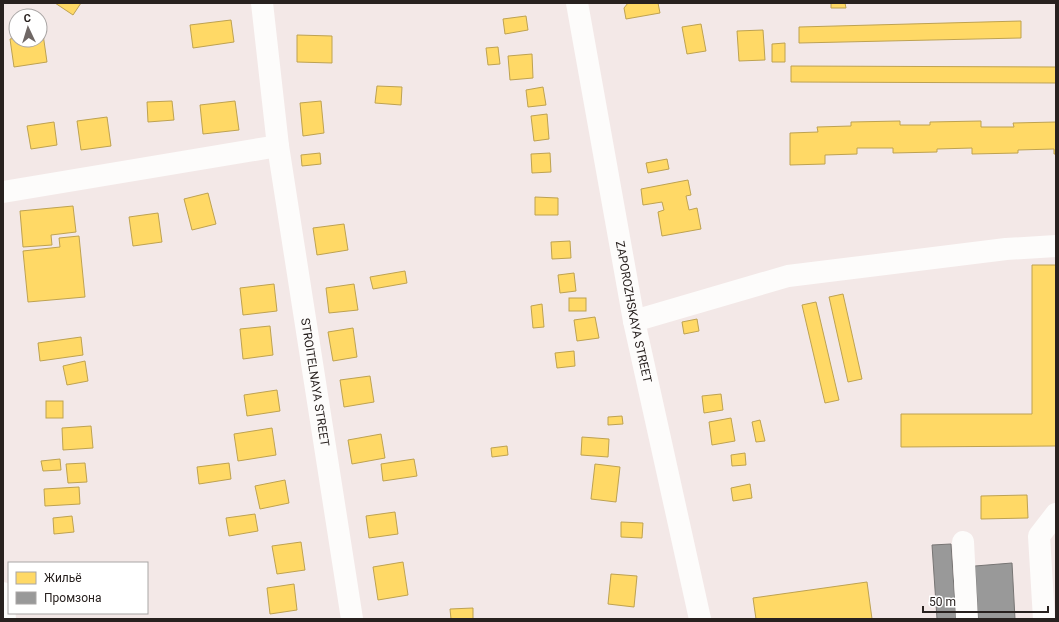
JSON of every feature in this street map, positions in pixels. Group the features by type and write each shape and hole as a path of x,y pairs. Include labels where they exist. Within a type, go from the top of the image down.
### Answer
{"street":[{"name":"STROITELNAYA STREET","path":"262,3 278,146 352,619"},
{"name":"ZAPOROZHSKAYA STREET","path":"577,3 634,321 700,619"},
{"path":"3,192 278,146"},
{"path":"634,321 788,276 1006,249 1056,246"},
{"path":"1044,619 1039,536 1056,514"},
{"path":"963,542 967,619"},
{"path":"3,593 5,619"}],"building: Жильё":[{"path":"55,3 81,3 73,15"},
{"path":"628,3 658,3 660,13 626,19 624,8"},
{"path":"831,3 845,3 846,8 831,8"},
{"path":"526,16 528,30 505,34 503,19"},
{"path":"231,20 234,42 193,48 190,25"},
{"path":"1021,21 1021,38 799,43 799,27"},
{"path":"701,24 706,51 687,54 682,27"},
{"path":"763,30 765,60 739,61 737,31"},
{"path":"297,35 332,36 332,63 297,62"},
{"path":"785,43 785,62 772,62 772,44"},
{"path":"498,47 500,64 488,65 486,48"},
{"path":"11,48 45,48 47,62 14,67"},
{"path":"532,54 533,78 510,80 508,56"},
{"path":"791,66 1056,67 1056,83 791,82"},
{"path":"377,86 402,87 401,105 375,103"},
{"path":"543,87 546,105 528,107 526,90"},
{"path":"172,101 174,120 148,122 147,102"},
{"path":"235,101 239,130 203,134 200,105"},
{"path":"321,101 324,133 303,136 300,103"},
{"path":"547,114 549,139 534,141 531,116"},
{"path":"107,117 111,146 81,150 77,121"},
{"path":"900,121 900,125 930,125 930,122 981,121 981,127 1014,127 1013,123 1056,122 1056,154 1054,154 1054,149 1018,150 1018,153 972,154 972,148 937,149 937,152 893,153 893,148 857,148 857,154 825,155 825,164 790,165 790,133 818,132 817,127 851,126 851,122"},
{"path":"54,122 57,145 31,149 27,126"},
{"path":"320,153 321,164 302,166 301,155"},
{"path":"550,153 551,172 532,173 531,154"},
{"path":"667,159 669,169 648,173 646,163"},
{"path":"688,180 691,195 686,196 689,210 697,208 701,229 662,236 658,212 664,210 662,202 643,205 641,189"},
{"path":"208,193 216,224 192,230 184,199"},
{"path":"535,197 558,198 558,215 535,215"},
{"path":"73,206 76,232 51,235 52,245 23,247 20,211"},
{"path":"158,213 162,242 133,246 129,217"},
{"path":"344,224 348,250 317,255 313,228"},
{"path":"79,236 85,297 28,302 23,251 60,247 59,238"},
{"path":"570,241 571,258 552,259 551,242"},
{"path":"1032,265 1056,265 1056,446 901,447 901,414 1032,414"},
{"path":"405,271 407,283 373,289 370,277"},
{"path":"574,273 576,291 560,293 558,275"},
{"path":"274,284 277,311 243,315 240,288"},
{"path":"354,284 358,310 329,313 326,288"},
{"path":"843,294 862,379 848,382 829,297"},
{"path":"569,298 586,298 586,311 569,311"},
{"path":"816,302 839,400 825,403 802,305"},
{"path":"542,304 544,327 533,328 531,306"},
{"path":"595,317 599,338 577,341 574,320"},
{"path":"697,319 699,331 684,334 682,322"},
{"path":"270,326 273,355 243,359 240,329"},
{"path":"353,328 357,357 333,361 328,332"},
{"path":"81,337 83,355 40,361 38,343"},
{"path":"574,351 575,366 557,368 555,353"},
{"path":"85,361 88,381 67,385 63,366"},
{"path":"370,376 374,402 344,407 340,380"},
{"path":"277,390 280,411 247,416 244,395"},
{"path":"721,394 723,410 704,413 702,396"},
{"path":"46,401 63,401 63,418 46,418"},
{"path":"622,416 623,424 608,425 608,417"},
{"path":"731,418 735,441 712,445 709,422"},
{"path":"760,420 765,441 756,442 752,422"},
{"path":"91,426 93,448 63,450 62,428"},
{"path":"272,428 276,455 238,461 234,434"},
{"path":"381,434 385,458 352,464 348,440"},
{"path":"582,437 609,439 608,457 581,455"},
{"path":"507,446 508,455 492,457 491,448"},
{"path":"745,453 746,465 732,466 731,455"},
{"path":"60,459 61,470 43,471 41,461"},
{"path":"414,459 417,476 383,481 381,464"},
{"path":"85,463 87,482 68,483 66,464"},
{"path":"229,463 231,479 199,484 197,467"},
{"path":"595,464 620,467 616,502 591,499"},
{"path":"285,480 289,503 260,509 255,486"},
{"path":"750,484 752,498 733,501 731,488"},
{"path":"79,487 80,504 45,506 44,489"},
{"path":"1027,495 1028,518 981,519 981,496"},
{"path":"395,512 398,534 369,538 366,516"},
{"path":"255,514 258,531 229,536 226,518"},
{"path":"72,516 74,532 54,534 53,518"},
{"path":"621,522 643,523 642,538 621,537"},
{"path":"301,542 305,570 277,574 272,546"},
{"path":"403,562 408,595 378,600 373,567"},
{"path":"611,574 637,576 634,607 608,604"},
{"path":"867,582 872,619 756,619 753,598"},
{"path":"294,584 297,610 270,614 267,588"},
{"path":"473,608 473,619 451,619 450,609"}],"building: Промзона":[{"path":"951,544 956,619 937,619 932,545"},
{"path":"1012,563 1015,619 978,619 975,566"}]}
